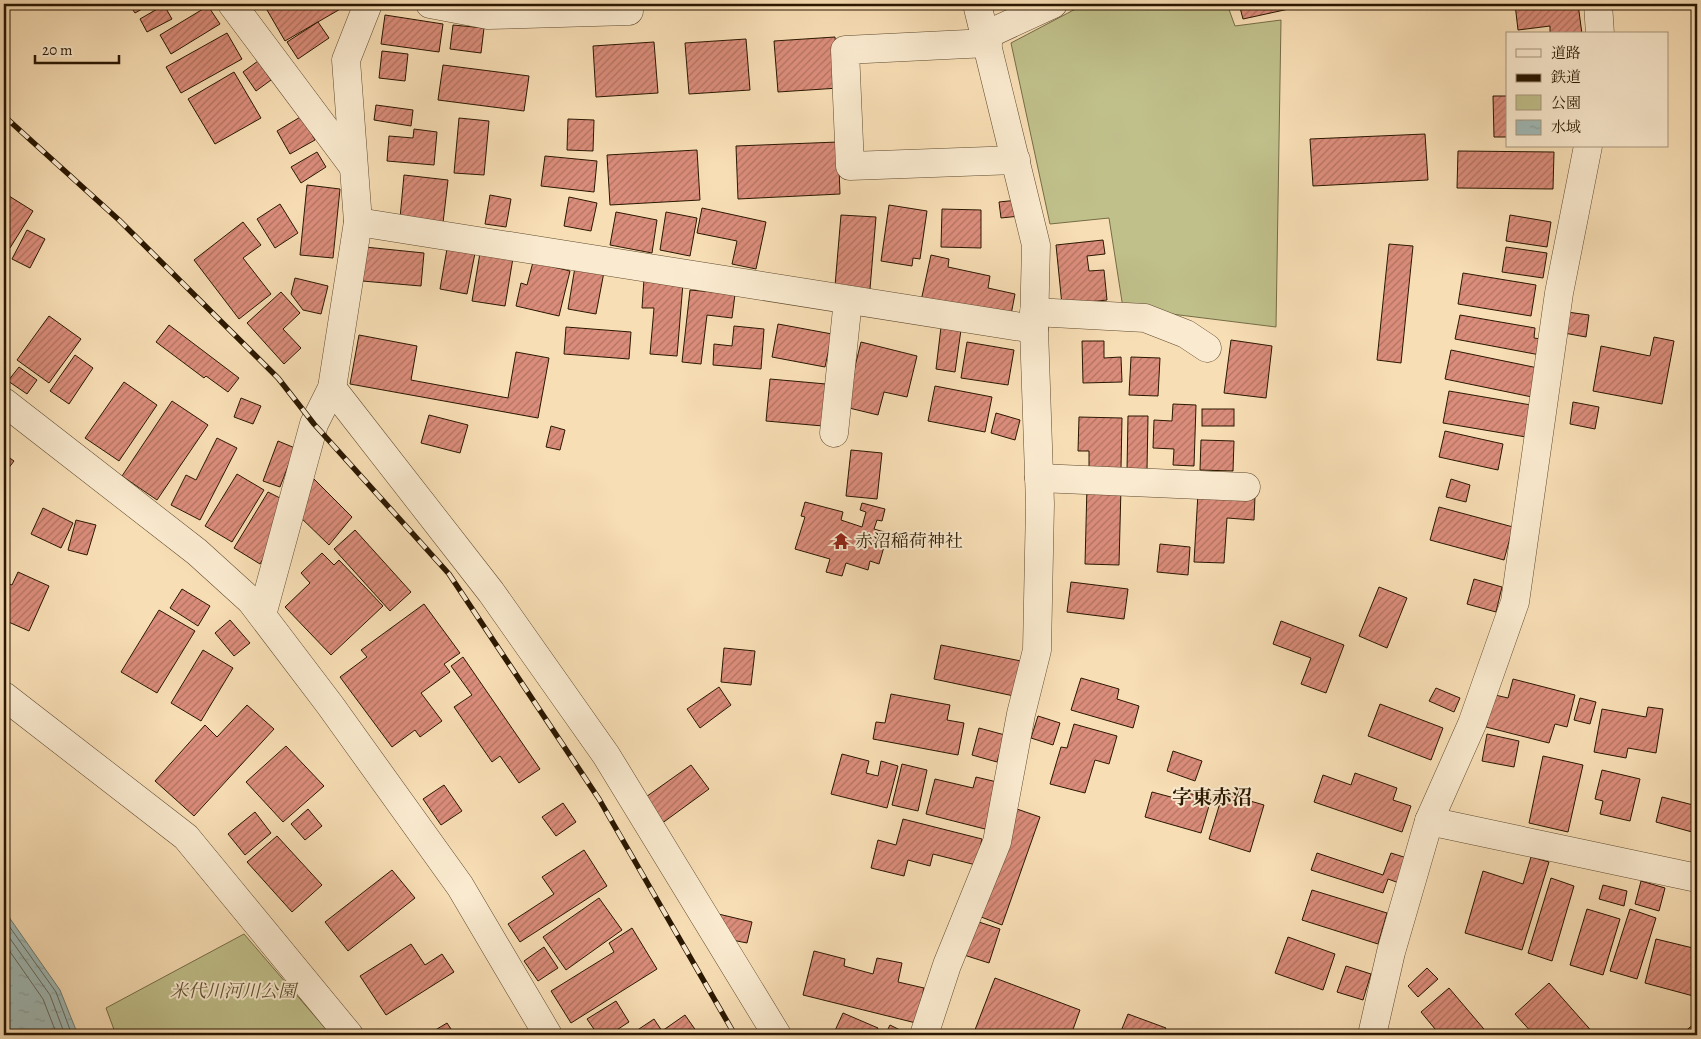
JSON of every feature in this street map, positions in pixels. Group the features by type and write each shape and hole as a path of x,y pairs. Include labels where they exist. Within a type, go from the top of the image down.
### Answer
{"street":[{"path":"232,4 352,166"},
{"path":"262,615 314,424 332,388 358,222 352,166 346,60 368,4"},
{"path":"430,4 488,15 629,11"},
{"path":"924,1035 947,965 997,842 1022,714 1037,650 1039,478 1034,321 1036,245 977,4"},
{"path":"1016,160 850,166 845,50 987,39 1053,4"},
{"path":"1598,4 1600,32"},
{"path":"1372,1035 1391,952 1429,821 1472,724 1514,602 1559,293 1588,148"},
{"path":"358,222 848,300 1034,321 1145,318 1186,334 1207,348"},
{"path":"834,433 848,300"},
{"path":"332,388 491,592 606,755 777,1035"},
{"path":"4,402 197,552 251,600 330,705 460,886 548,1035"},
{"path":"1039,478 1246,487"},
{"path":"4,696 186,837 349,1035"},
{"path":"1429,821 1694,874"}],"green space":[{"path":"1085,4 1227,4 1235,26 1281,20 1276,327 1123,308 1109,218 1050,224 1011,43"},
{"name":"米代川河川公園","path":"244,934 331,1035 116,1035 106,1008"}],"water":[{"path":"4,910 60,990 78,1035 4,1035"}],"building":[{"path":"129,4 151,4 135,13"},
{"path":"277,4 349,4 285,41 267,10"},
{"path":"1239,4 1297,4 1298,7 1243,19"},
{"path":"1515,4 1578,4 1582,32 1550,32 1550,26 1518,30"},
{"path":"164,5 172,19 147,32 140,19"},
{"path":"208,6 220,24 171,54 160,35"},
{"path":"385,15 443,24 439,52 381,44"},
{"path":"318,22 329,38 298,59 287,42"},
{"path":"453,25 484,28 481,53 450,49"},
{"path":"227,33 242,59 181,93 166,67"},
{"path":"835,37 839,88 778,92 774,41"},
{"path":"746,39 750,90 689,94 685,43"},
{"path":"654,42 658,93 596,97 593,46"},
{"path":"382,51 408,54 405,81 379,78"},
{"path":"258,61 271,80 256,91 243,72"},
{"path":"443,65 529,76 524,111 438,100"},
{"path":"234,72 261,118 215,144 188,99"},
{"path":"1493,96 1506,96 1506,137 1494,137"},
{"path":"376,105 413,110 411,126 374,120"},
{"path":"302,116 315,140 290,154 277,131"},
{"path":"459,118 489,121 484,175 454,173"},
{"path":"568,119 594,120 593,151 567,150"},
{"path":"414,129 437,132 434,165 387,161 389,136 413,138"},
{"path":"1425,134 1428,180 1313,186 1310,139"},
{"path":"838,142 840,194 738,199 736,146"},
{"path":"697,150 700,200 610,205 607,155"},
{"path":"1458,151 1554,152 1553,189 1457,188"},
{"path":"317,152 326,167 301,183 291,167"},
{"path":"545,156 597,161 594,192 541,186"},
{"path":"404,175 448,180 443,223 400,218"},
{"path":"307,185 340,189 333,258 300,255"},
{"path":"490,195 511,199 506,227 485,224"},
{"path":"9,196 33,211 10,248 4,244 4,206"},
{"path":"569,197 597,203 591,231 564,226"},
{"path":"1018,200 1020,216 1001,218 999,202"},
{"path":"280,204 298,233 275,248 257,219"},
{"path":"889,205 927,211 920,259 913,258 912,266 881,261"},
{"path":"702,208 766,222 756,269 732,264 737,241 697,233"},
{"path":"942,209 981,210 981,248 941,247"},
{"path":"616,212 657,220 652,253 610,245"},
{"path":"666,212 697,218 690,256 660,250"},
{"path":"841,215 876,217 870,289 835,286"},
{"path":"1510,215 1551,222 1547,247 1506,241"},
{"path":"243,222 261,245 243,258 271,294 239,319 194,260"},
{"path":"27,230 45,239 30,268 12,259"},
{"path":"1103,240 1105,254 1087,256 1089,271 1104,270 1107,300 1062,305 1056,245"},
{"path":"448,243 476,248 467,294 440,289"},
{"path":"1389,244 1413,246 1401,363 1377,360"},
{"path":"365,247 424,253 421,286 362,281"},
{"path":"481,247 514,252 505,306 472,301"},
{"path":"1506,247 1547,253 1543,278 1502,272"},
{"path":"931,255 949,259 948,267 990,276 988,288 1015,294 1010,320 921,301"},
{"path":"533,262 570,271 559,316 516,306 521,283 527,285"},
{"path":"575,267 604,272 596,314 568,309"},
{"path":"1463,273 1536,285 1531,316 1458,304"},
{"path":"295,278 328,286 321,314 303,310 291,294"},
{"path":"644,279 683,283 677,356 650,354 654,308 642,308"},
{"path":"690,290 735,294 732,318 707,315 701,364 682,362"},
{"path":"281,292 300,313 283,329 301,348 284,364 247,323"},
{"path":"1567,312 1589,315 1586,337 1564,333"},
{"path":"1460,315 1535,328 1534,338 1542,339 1540,355 1455,339"},
{"path":"49,316 81,339 49,383 17,360"},
{"path":"778,324 832,334 825,367 772,357"},
{"path":"169,325 239,378 228,392 206,376 204,378 156,342"},
{"path":"734,326 764,329 761,369 713,365 714,344 732,346"},
{"path":"566,327 631,332 629,359 564,354"},
{"path":"941,327 961,330 955,372 936,369"},
{"path":"359,335 417,346 411,380 508,398 516,352 549,358 538,418 350,384"},
{"path":"1654,337 1674,341 1662,404 1593,391 1601,346 1650,356"},
{"path":"1231,340 1272,346 1266,398 1224,393"},
{"path":"1082,341 1104,341 1104,358 1121,357 1122,382 1083,383"},
{"path":"861,342 917,356 907,397 884,392 878,415 845,407"},
{"path":"967,342 1014,350 1008,385 961,378"},
{"path":"1451,350 1538,368 1532,397 1445,379"},
{"path":"75,355 93,368 69,404 50,391"},
{"path":"1131,357 1160,358 1158,396 1129,395"},
{"path":"19,367 37,380 27,394 8,381"},
{"path":"770,379 826,384 823,426 766,421"},
{"path":"124,382 157,405 119,461 85,438"},
{"path":"935,386 992,397 985,432 928,421"},
{"path":"1449,391 1531,405 1526,437 1443,423"},
{"path":"241,398 261,406 253,424 234,417"},
{"path":"172,401 208,425 157,500 122,476"},
{"path":"1573,402 1599,407 1595,429 1570,424"},
{"path":"1173,404 1196,405 1194,466 1173,465 1174,449 1153,448 1154,420 1172,421"},
{"path":"1202,409 1234,409 1234,426 1202,426"},
{"path":"996,413 1020,420 1015,440 991,433"},
{"path":"429,415 468,425 460,453 421,443"},
{"path":"1128,416 1148,416 1147,470 1127,470"},
{"path":"1079,417 1122,418 1121,468 1089,467 1089,451 1078,451"},
{"path":"551,426 565,430 560,450 546,447"},
{"path":"1445,431 1503,444 1498,470 1439,457"},
{"path":"217,438 237,448 200,520 171,505 186,475 196,480"},
{"path":"1201,440 1234,441 1233,471 1200,470"},
{"path":"278,441 295,448 280,487 263,481"},
{"path":"851,450 882,453 877,499 846,496"},
{"path":"4,454 14,461 4,474"},
{"path":"307,472 352,517 329,545 297,514"},
{"path":"237,474 264,490 232,542 205,526"},
{"path":"1451,479 1470,485 1466,502 1446,497"},
{"path":"1087,486 1121,487 1119,565 1085,564"},
{"path":"268,492 282,499 280,528 260,564 234,548"},
{"path":"1198,493 1255,496 1254,520 1227,518 1224,563 1194,562"},
{"name":"赤沼稲荷神社","path":"805,502 843,512 841,520 862,527 866,512 860,510 862,503 885,509 882,521 877,520 874,529 888,533 879,564 870,561 868,570 846,563 842,576 826,572 830,559 795,549 805,517 801,516"},
{"path":"1439,507 1513,527 1504,560 1430,540"},
{"path":"43,508 73,523 61,548 31,534"},
{"path":"76,520 96,525 87,555 68,550"},
{"path":"355,530 411,592 390,611 334,549"},
{"path":"1160,544 1190,547 1188,575 1157,572"},
{"path":"322,553 334,565 339,560 383,606 331,655 285,607 310,583 301,573"},
{"path":"18,572 49,586 29,631 4,620 4,582 12,585"},
{"path":"1474,579 1502,587 1496,612 1467,604"},
{"path":"1071,582 1128,589 1124,619 1067,612"},
{"path":"1379,587 1407,598 1387,648 1359,636"},
{"path":"182,589 210,606 198,626 170,608"},
{"path":"424,604 460,653 444,664 450,672 421,693 442,721 420,737 415,730 392,747 340,677 367,657 361,650"},
{"path":"159,610 195,631 157,693 121,672"},
{"path":"230,620 250,643 234,656 215,633"},
{"path":"1281,621 1344,645 1326,693 1301,684 1311,658 1273,644"},
{"path":"941,645 1021,661 1014,696 934,679"},
{"path":"724,648 755,651 751,685 721,682"},
{"path":"203,650 233,668 201,721 171,703"},
{"path":"463,657 540,769 519,783 500,756 492,762 454,707 472,695 451,666"},
{"path":"1081,678 1119,689 1117,699 1139,706 1133,728 1071,710"},
{"path":"1513,679 1575,695 1567,727 1555,724 1549,743 1486,727 1495,695 1508,698"},
{"path":"719,687 731,705 700,728 687,709"},
{"path":"1436,688 1460,698 1454,712 1429,701"},
{"path":"891,694 950,705 947,720 964,723 958,755 873,739 876,722 885,723"},
{"path":"1580,698 1596,702 1590,724 1574,720"},
{"path":"1380,704 1443,728 1431,760 1368,736"},
{"path":"247,705 274,729 194,816 155,781 205,725 217,737"},
{"path":"1648,707 1663,709 1656,753 1628,748 1626,758 1594,752 1602,709 1646,717"},
{"path":"1038,716 1060,723 1053,745 1031,738"},
{"path":"1074,724 1117,736 1109,764 1095,760 1085,793 1050,784 1061,747 1067,748"},
{"path":"979,728 1005,735 997,762 972,755"},
{"path":"1487,734 1519,741 1514,767 1482,761"},
{"path":"286,746 324,786 283,822 246,782"},
{"path":"1173,751 1202,761 1195,781 1167,771"},
{"path":"842,754 869,761 866,773 878,776 881,761 898,766 887,808 831,794"},
{"path":"1543,756 1583,765 1568,832 1529,823"},
{"path":"902,764 927,770 918,811 892,805"},
{"path":"691,765 709,789 661,824 643,799"},
{"path":"1602,770 1640,779 1630,821 1600,814 1603,801 1595,799"},
{"path":"1355,773 1397,788 1393,800 1411,806 1402,832 1314,802 1323,775 1351,785"},
{"path":"976,777 997,782 985,829 926,814 935,779 973,788"},
{"path":"444,785 462,811 441,825 423,799"},
{"path":"1152,792 1182,800 1184,792 1211,799 1201,833 1145,817"},
{"path":"1223,793 1264,805 1250,852 1209,839"},
{"path":"1662,797 1697,806 1692,832 1656,822"},
{"path":"563,803 576,822 556,836 542,817"},
{"path":"1014,808 1040,817 1002,925 976,915"},
{"path":"308,809 322,826 305,840 291,824"},
{"path":"255,812 271,833 245,855 228,834"},
{"path":"903,819 982,839 976,865 933,854 930,866 908,860 904,876 871,868 878,840 896,845"},
{"path":"277,836 322,885 292,912 247,862"},
{"path":"584,850 607,886 520,942 508,924 554,894 542,877"},
{"path":"1317,853 1383,875 1391,853 1407,858 1399,883 1388,879 1383,893 1311,870"},
{"path":"1531,857 1549,862 1522,950 1465,933 1483,871 1523,884"},
{"path":"392,870 415,898 348,951 325,922"},
{"path":"1551,878 1574,886 1552,961 1528,953"},
{"path":"1641,881 1665,888 1659,911 1635,904"},
{"path":"1603,885 1627,891 1624,906 1599,899"},
{"path":"1312,890 1387,913 1378,944 1302,920"},
{"path":"599,898 622,930 566,970 543,937"},
{"path":"1587,909 1620,919 1603,975 1570,965"},
{"path":"1630,909 1656,918 1637,979 1610,971"},
{"path":"710,912 752,922 747,943 727,939"},
{"path":"976,921 1000,929 989,963 964,955"},
{"path":"632,928 657,969 571,1023 551,991 614,952 609,943"},
{"path":"1288,937 1335,954 1323,990 1275,973"},
{"path":"1656,939 1697,949 1697,997 1645,983"},
{"path":"411,944 425,965 442,954 454,972 386,1015 360,976"},
{"path":"544,947 558,968 538,981 524,961"},
{"path":"814,951 845,959 844,966 873,974 877,958 902,963 898,982 924,988 916,1023 803,995"},
{"path":"1346,966 1371,974 1363,1000 1337,992"},
{"path":"1427,968 1438,979 1418,997 1408,986"},
{"path":"995,978 1080,1010 1071,1035 973,1035"},
{"path":"1549,983 1595,1035 1534,1035 1515,1014"},
{"path":"1449,988 1489,1035 1440,1035 1421,1012"},
{"path":"616,1001 629,1022 609,1035 598,1035 587,1019"},
{"path":"843,1013 878,1028 875,1035 833,1035"},
{"path":"1128,1014 1166,1028 1163,1035 1133,1035 1121,1031"},
{"path":"685,1015 699,1035 630,1035 654,1019 662,1031"},
{"path":"1697,1021 1697,1035 1681,1035"},
{"path":"447,1023 455,1035 427,1035"},
{"path":"890,1025 910,1035 885,1035"}],"railway":[{"path":"4,116 119,220 278,378 314,424 449,574 599,799 735,1035"}],"place":[{"name":"赤沼稲荷神社","path":"841,541"}],"district":[{"name":"字東赤沼","path":"1212,797"}]}
